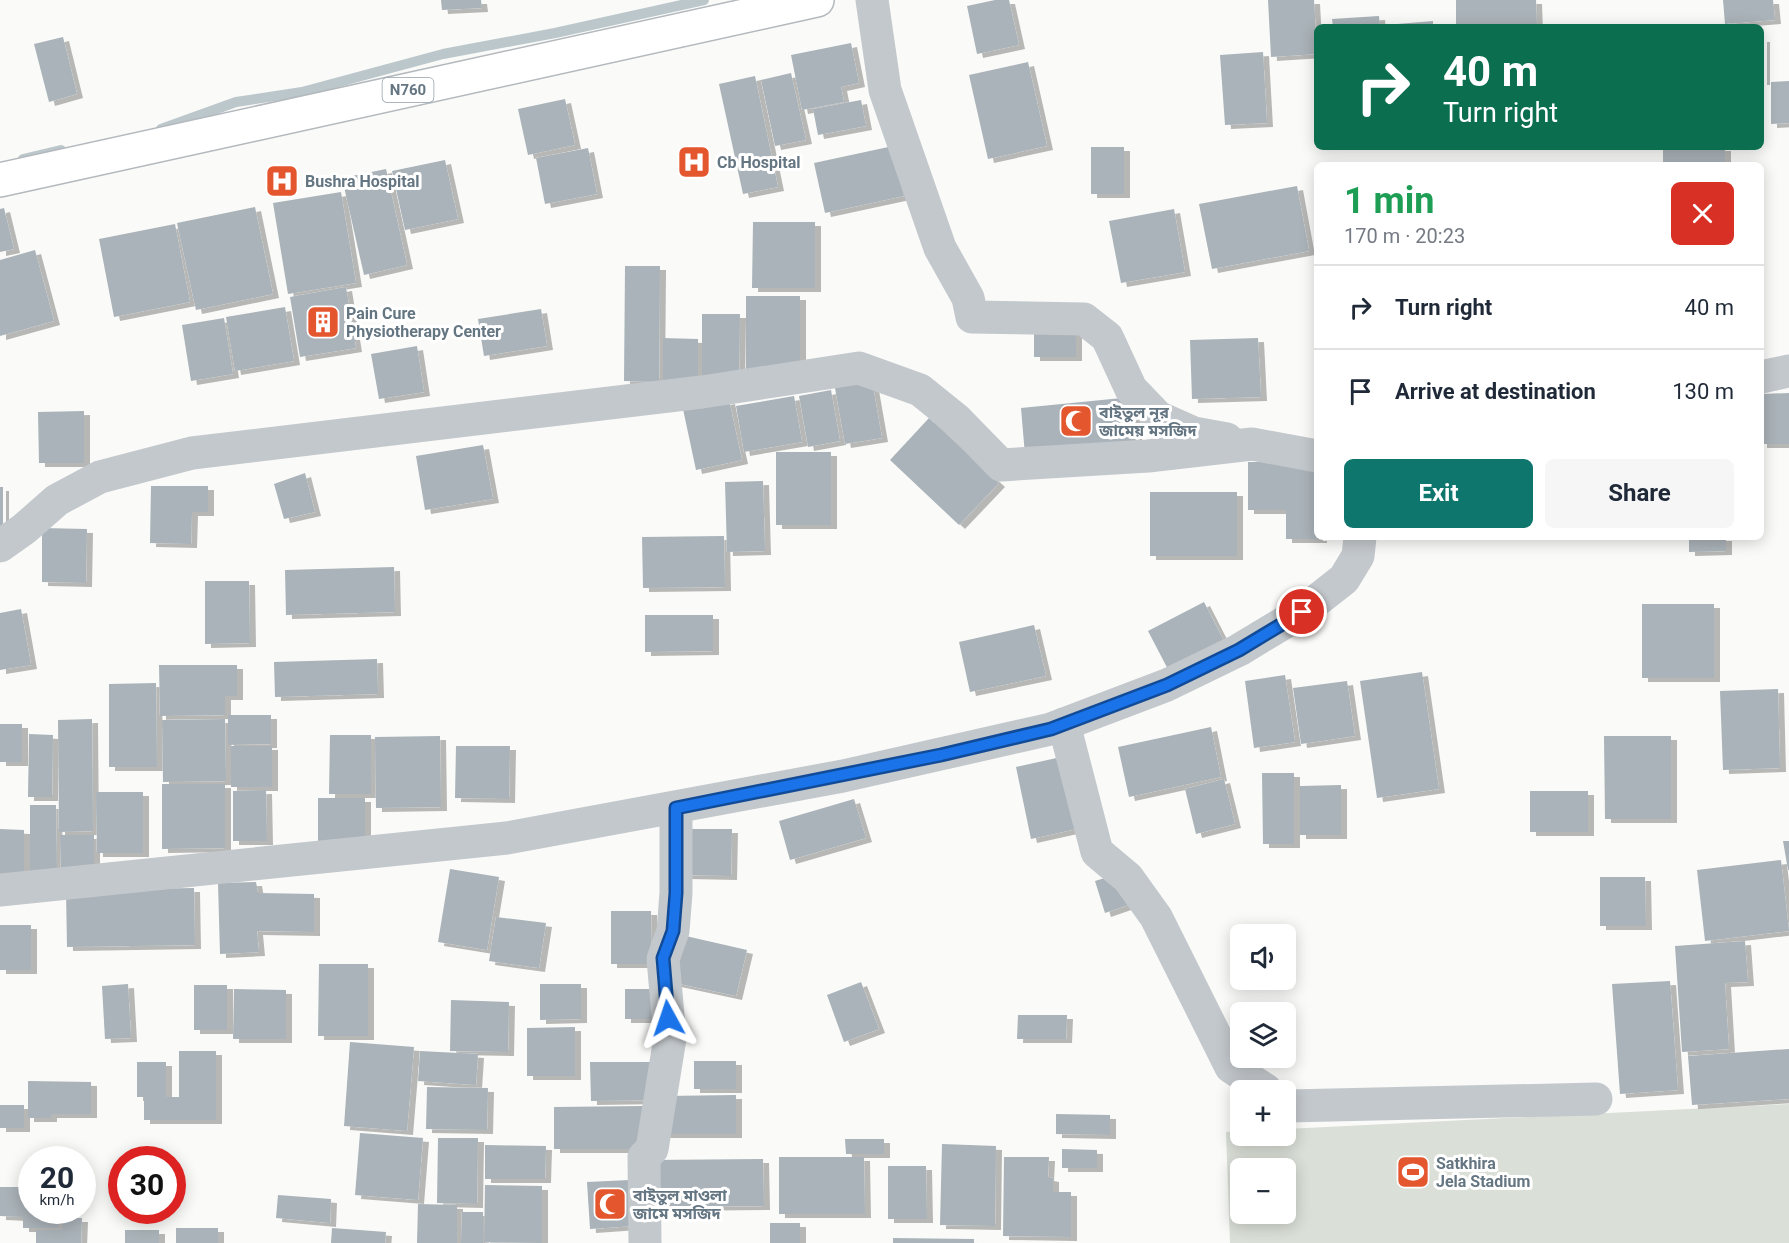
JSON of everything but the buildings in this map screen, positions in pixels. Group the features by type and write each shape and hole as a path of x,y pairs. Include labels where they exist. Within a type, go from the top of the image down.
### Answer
{"highway":[{"name":"N760","path":"0,180 817,0"}],"street":[{"path":"872,0 885,90 940,248 968,298 972,317 1084,319 1107,337 1131,389 1158,417 1194,433 1314,455"},
{"path":"0,546 57,501 100,477 192,453 702,392 859,368 920,390 956,419 1001,465 1148,456 1252,444"},
{"path":"1764,376 1789,371"},
{"path":"0,890 507,838 676,808 941,755 1051,729 1167,685 1239,650 1302,612 1344,579 1358,556 1360,540"},
{"path":"1064,724 1097,852 1128,878 1156,916 1231,1067 1251,1080"},
{"path":"645,1243 644,1157 652,1149 670,1038 663,958 673,931 676,808"},
{"path":"1296,1106 1596,1099"}],"shaded area":[{"name":"Satkhira Jela Stadium","path":"1789,1104 1789,1243 1230,1243 1226,1132 1230,1132 1230,1146 1296,1146 1296,1129"}],"waterway":[{"path":"161,129 236,102 302,92 443,54 555,33 704,0"},
{"path":"23,159 61,150"}],"place":[{"name":"Cb Hospital","path":"694,162"},
{"name":"Bushra Hospital","path":"282,181"},
{"name":"Pain Cure Physiotherapy Center","path":"323,322"},
{"name":"বাইতুল নূর জামেয় মসজিদ","path":"1076,421"},
{"name":"Satkhira Jela Stadium","path":"1413,1172"},
{"name":"বাইতুল মাওলা জামে মসজিদ","path":"610,1204"}],"route":[{"path":"668,1018 663,958 673,931 676,893 676,808 843,776 1051,729 1167,685 1239,650 1302,612"}]}
